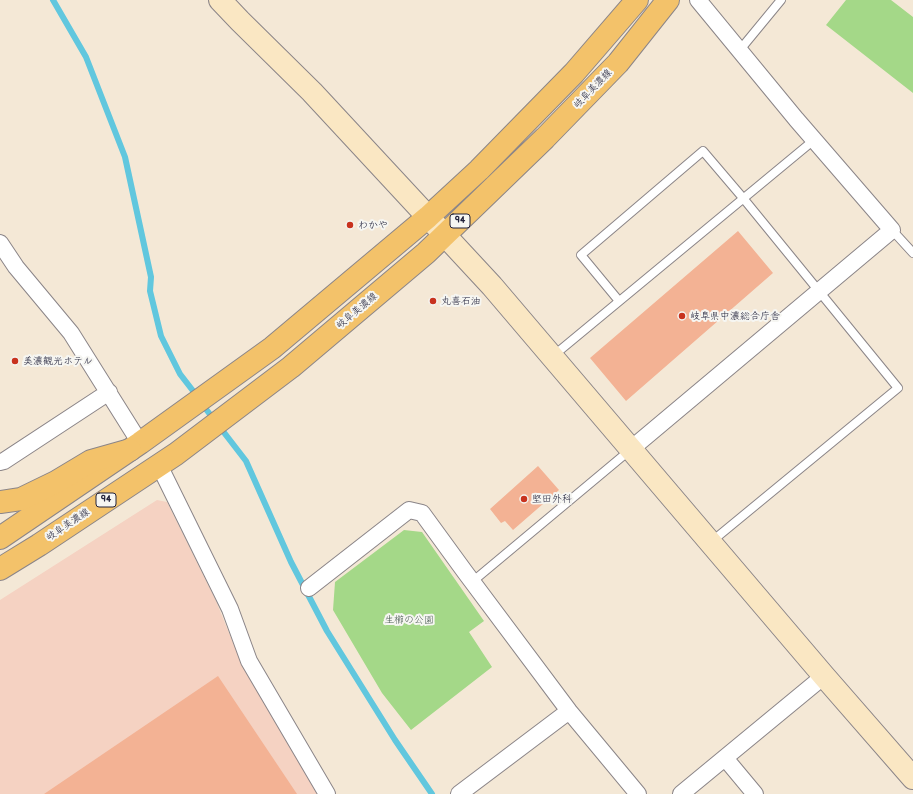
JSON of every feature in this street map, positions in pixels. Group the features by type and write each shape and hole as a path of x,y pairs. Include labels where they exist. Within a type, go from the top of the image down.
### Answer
{"main road":[{"name":"94","path":"0,538 135,447 272,348 428,217 479,170 574,73 637,0"},
{"name":"岐阜美濃線","path":"0,569 39,545 176,454 291,367 426,254 545,138 618,63 668,0"},
{"path":"0,502 21,499 56,482 91,461 135,447"}],"street":[{"path":"220,0 312,92 492,286 824,676 913,778"},
{"path":"631,449 892,230 814,140 698,0"},
{"path":"0,243 16,267 71,333 109,392 135,447"},
{"path":"0,462 11,457 109,392"},
{"path":"159,465 230,609 248,661 327,794"},
{"path":"310,588 409,510 422,513 568,711 638,794"},
{"path":"681,794 824,676"},
{"path":"459,794 568,711"},
{"path":"725,758 755,794"}],"lane":[{"path":"739,51 780,0"},
{"path":"552,357 814,140"},
{"path":"619,301 581,255 704,151 898,388 710,542"},
{"path":"892,230 913,253"},
{"path":"472,582 631,449"}],"shaded area":[{"path":"157,500 167,502 216,601 240,660 318,794 0,794 0,600"}],"green space":[{"path":"846,0 891,0 913,17 913,93 826,25"},
{"name":"生櫛の公園","path":"404,530 422,532 484,621 469,632 492,667 411,730 382,693 333,610 335,582"}],"building":[{"name":"岐阜県中濃総合庁舎","path":"738,231 773,273 626,401 590,358"},
{"name":"堅田外科","path":"538,466 559,490 513,530 505,521 501,523 490,509"},
{"path":"218,676 297,794 44,794"}],"waterway":[{"path":"53,0 86,57 125,157 151,277 150,291 161,336 180,374 197,396"},
{"path":"202,404 246,461 291,562 327,631 395,740 432,794"}],"place":[{"name":"わかや","path":"350,225"},
{"name":"丸喜石油","path":"433,301"},
{"name":"岐阜県中濃総合庁舎","path":"682,316"},
{"name":"美濃観光ホテル","path":"15,361"},
{"name":"堅田外科","path":"524,499"}]}
